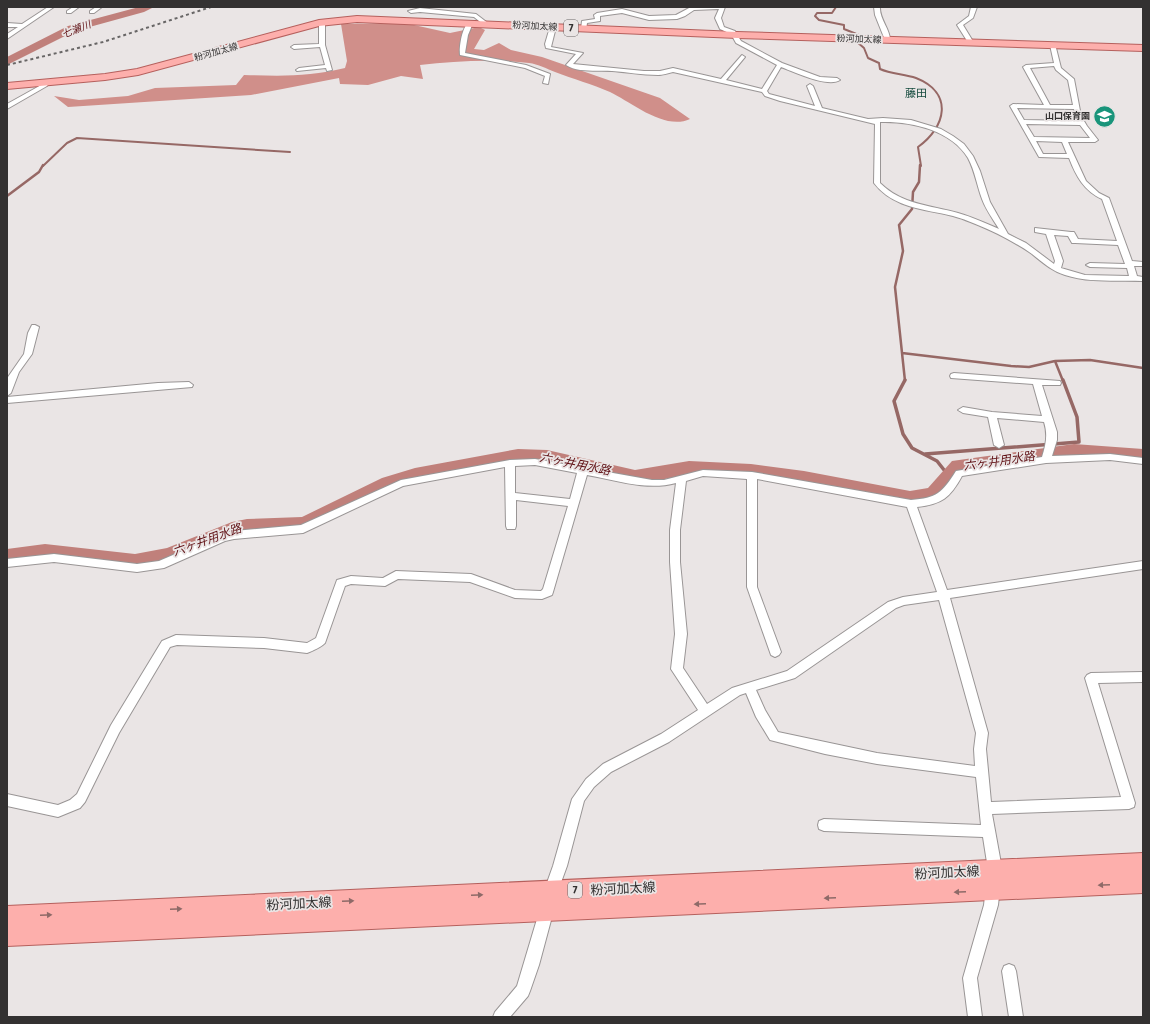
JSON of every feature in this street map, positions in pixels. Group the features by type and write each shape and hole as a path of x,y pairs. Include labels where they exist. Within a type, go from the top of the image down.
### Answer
{"main road":[{"name":"粉河加太線","path":"7,86 105,78 138,72 322,23 357,19 737,35 1143,48"},
{"name":"粉河加太線","path":"7,935 549,901 994,880 1143,863"},
{"name":"粉河加太線","path":"994,880 1143,884"},
{"name":"粉河加太線","path":"7,917 549,901"}],"street":[{"path":"7,37 51,7"},
{"path":"69,12 76,7"},
{"path":"92,12 99,7"},
{"path":"584,29 584,22 598,20 597,15 618,11 649,18 681,17 693,8 722,7 718,18 719,24 722,28 737,35 738,42 780,64 819,80 837,80"},
{"path":"877,7 876,12 887,33 888,40"},
{"path":"971,42 960,25 971,17 974,7"},
{"path":"406,20 410,9 435,9 476,16 486,24"},
{"path":"299,70 328,68 322,45 322,23"},
{"path":"470,24 463,41 462,54 526,67 548,75 546,83"},
{"path":"7,25 23,26"},
{"path":"552,27 548,44 549,48 580,53 569,65 584,68 612,69 644,73 660,73 674,70 723,80 764,91 767,95 782,100 878,123 877,183 883,191 890,196 919,207 963,218 1005,234 1066,273 1082,277 1143,279"},
{"path":"294,47 322,45"},
{"path":"1031,139 1095,140 1082,122 1076,107 1074,89 1070,79 1058,69 1052,45"},
{"path":"723,80 742,57"},
{"path":"764,91 780,64"},
{"path":"1048,107 1026,68 1057,64"},
{"path":"7,106 46,85 47,82"},
{"path":"810,86 819,108"},
{"path":"1072,156 1041,156 1013,106 1076,107"},
{"path":"866,120 892,120 933,128 958,143 970,156 979,175 985,198 1005,234"},
{"path":"1022,122 1082,122"},
{"path":"1064,140 1081,179 1091,192 1105,198 1134,278"},
{"path":"1038,230 1049,233 1071,234 1075,241 1121,243"},
{"path":"1049,233 1059,261 1057,268"},
{"path":"1090,265 1143,264"},
{"path":"7,393 12,384 15,372 27,358 30,350 31,333 36,327"},
{"path":"954,376 1057,383"},
{"path":"1036,381 1052,432 1052,440 1046,460"},
{"path":"7,400 150,386 189,385"},
{"path":"963,410 992,415 1048,419"},
{"path":"992,415 999,445"},
{"path":"7,563 54,558 137,568 160,565 222,538 234,535 303,529 401,483 510,463 535,462 652,483 664,483 703,473 752,475 840,489 911,504 933,502 943,497 959,473 1046,460 1110,457 1143,461"},
{"path":"510,463 510,526"},
{"path":"7,800 58,811 75,804 81,798 115,729 166,644 176,640 264,643 307,648 317,644 321,640 341,583 351,580 385,582 396,575 472,578 514,594 542,595 548,592 583,470"},
{"path":"752,475 752,587 775,652"},
{"path":"680,478 675,530 675,562 681,634 677,669 704,711"},
{"path":"510,496 574,503"},
{"path":"911,504 943,594 982,733 980,749 985,808 994,880 970,978 975,1017"},
{"path":"500,1017 523,991 532,965 578,799 590,783 607,768 665,738 736,691 791,674 892,605 903,601 943,594 1143,565"},
{"path":"985,808 1129,803 1091,678 1143,677"},
{"path":"749,687 760,713 774,736 891,761 939,769 982,772"},
{"path":"824,825 988,831"},
{"path":"1009,972 1016,1017"}],"shaded area":[{"path":"405,23 450,33 479,27 485,30 474,49 484,50 499,43 511,50 542,57 660,98 690,119 680,122 659,118 648,114 610,92 539,65 503,61 420,65 423,79 401,76 368,85 340,84 339,78 251,95 68,107 54,96 79,100 128,96 155,88 236,85 244,75 295,75 332,71 345,68 347,61 341,24"}],"waterway":[{"name":"七瀬川","path":"7,62 71,28 149,7"},
{"path":"836,7 832,13 817,13 815,16 819,20 844,25 844,29 859,35 858,37"},
{"path":"858,40 857,42 864,48 868,58 879,63 880,69 916,78 928,84 936,92 941,101 942,111 940,120 928,139 918,147 921,166"},
{"path":"43,166 67,143 77,138 290,152"},
{"path":"7,196 39,172 43,165"},
{"path":"902,353 895,287 903,251 899,225 912,209 913,192 919,182 920,165"},
{"path":"902,353 1029,367 1055,361"},
{"path":"902,353 905,380"},
{"path":"1055,361 1090,360 1143,368"},
{"path":"1055,361 1063,381"},
{"path":"905,380 894,401 903,434 912,448 937,461 948,475"},
{"path":"925,454 1079,442 1077,417 1063,380"},
{"name":"六ヶ井用水路","path":"7,557 45,552 135,562 171,555 232,529 247,526 303,524 389,483 415,475 518,455 547,456 635,477 689,468 751,471 804,478 910,498 921,497 935,492 959,466 1074,450 1143,455"}],"railway":[{"path":"7,65 103,42 211,7"}],"place":[{"name":"山口保育園","path":"1105,116"}],"district":[{"name":"藤田","path":"916,93"}]}
